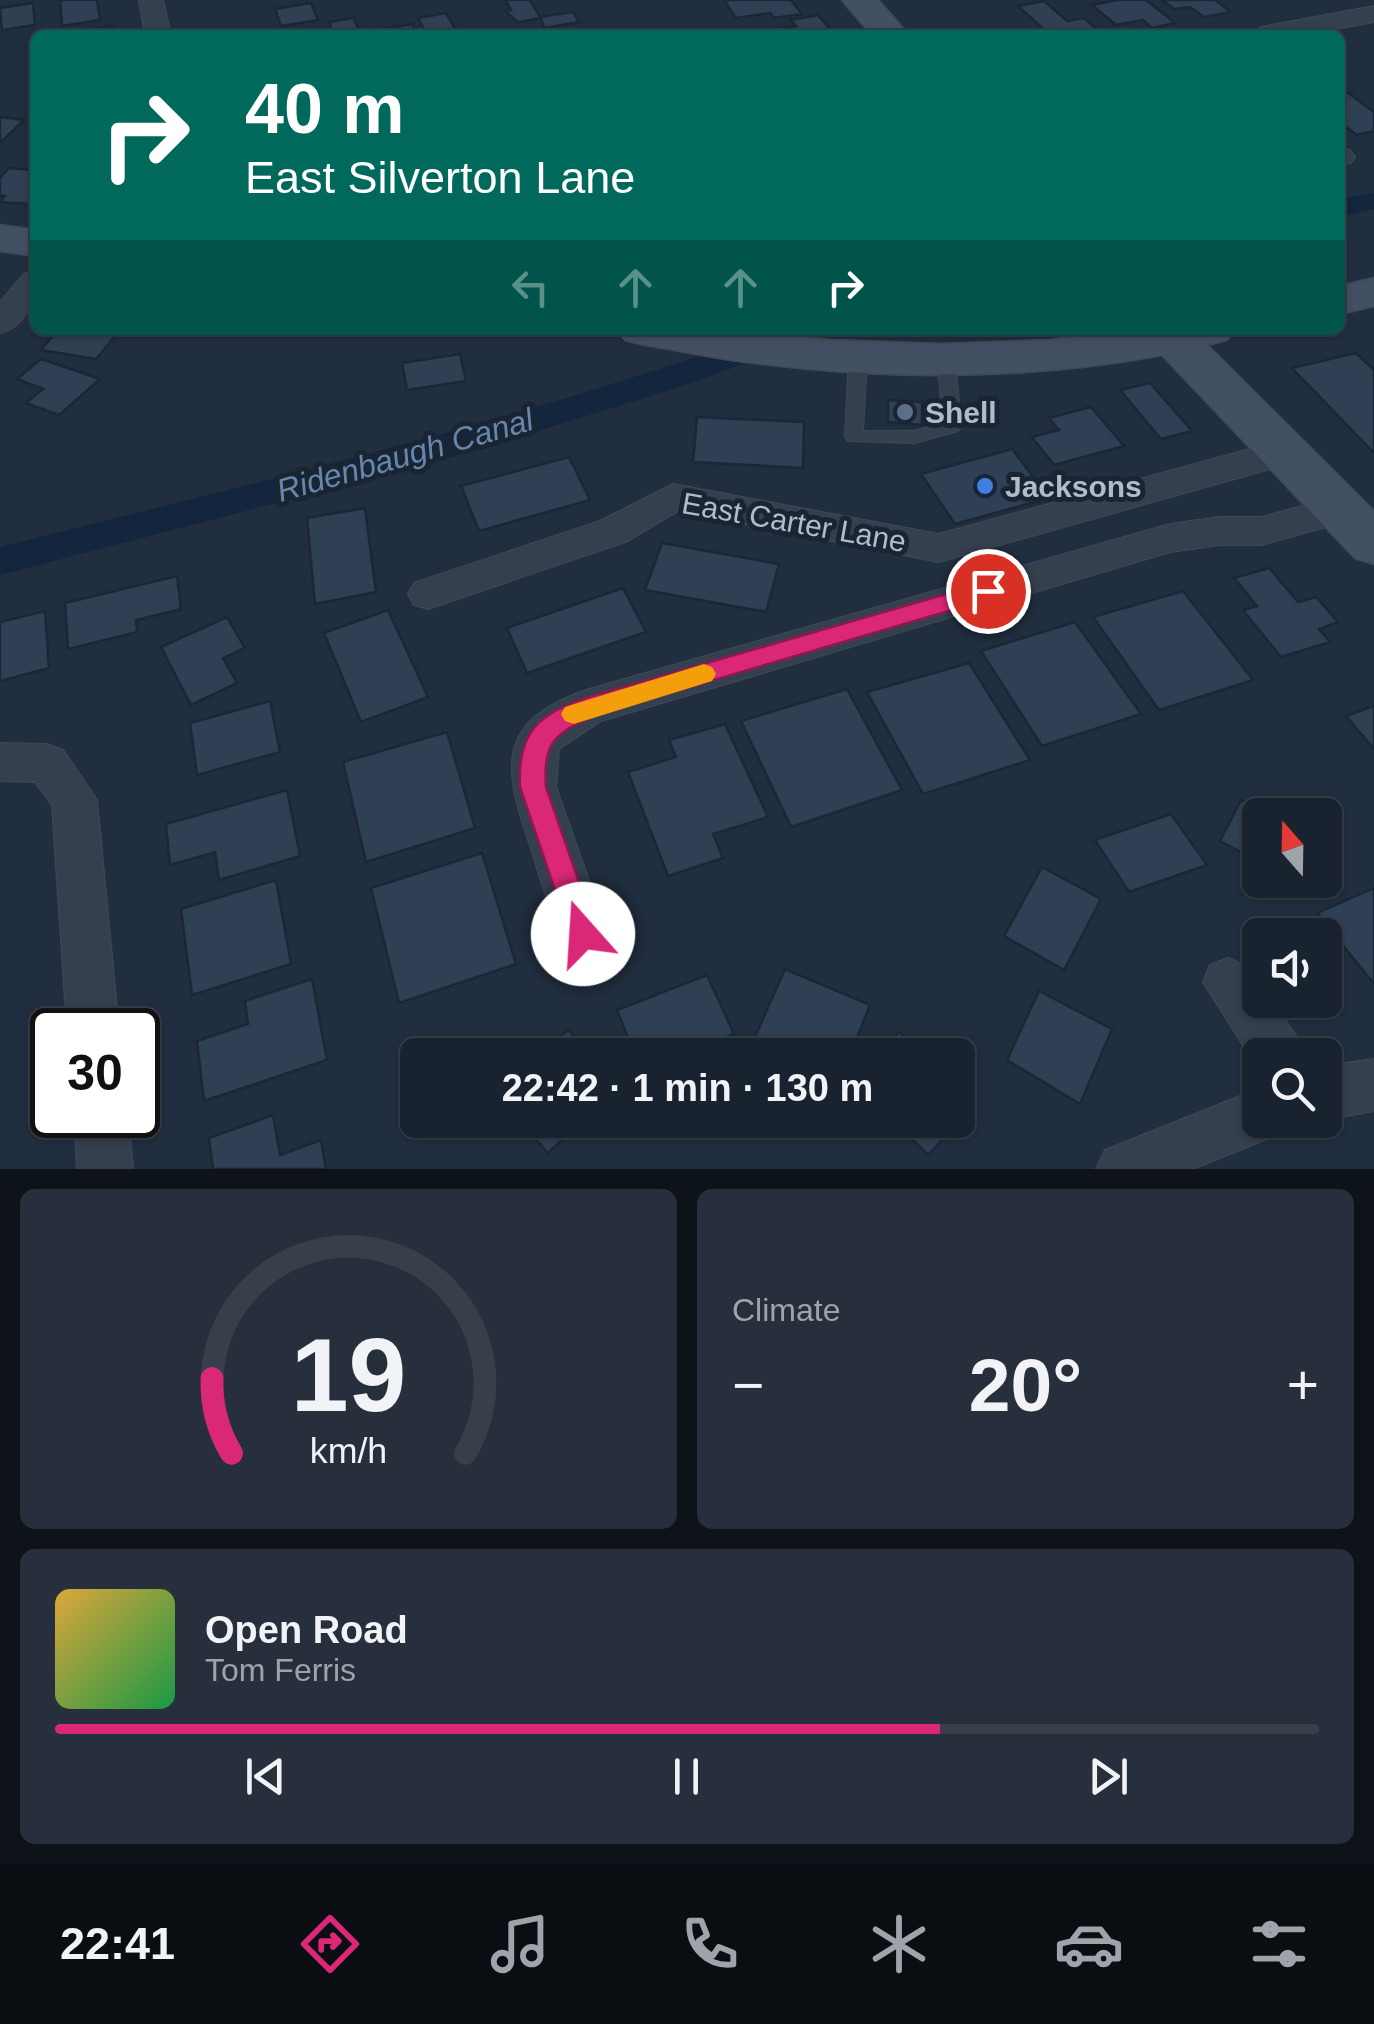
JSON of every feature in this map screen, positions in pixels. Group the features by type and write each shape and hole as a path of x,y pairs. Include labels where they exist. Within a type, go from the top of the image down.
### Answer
{"street":[{"path":"150,0 157,30"},
{"path":"859,0 886,30"},
{"path":"1288,30 1374,14"},
{"path":"0,238 30,242"},
{"path":"0,323 30,287"},
{"path":"1345,299 1374,292"},
{"path":"678,335 772,350 858,357 946,358 993,358 1168,335"},
{"path":"1185,335 1286,452 1358,526"},
{"name":"East Carter Lane","path":"428,594 614,531 672,497 939,548 1286,452"},
{"path":"583,934 533,787 531,762 538,739 560,720 589,707 1170,538 1220,531 1358,526"},
{"path":"0,762 47,763 74,800 92,1008"},
{"path":"1228,982 1267,1038"},
{"path":"1342,1091 1374,1085"},
{"path":"1124,1169 1242,1122"},
{"path":"103,1138 105,1169"}],"lane":[{"path":"858,357 854,437 914,437 952,428 946,358"}],"building":[{"path":"60,0 97,0 100,20 62,26"},
{"path":"505,0 530,0 540,17 573,12 579,22 544,28 541,18 518,22 505,11 511,10"},
{"path":"724,0 791,0 802,14 736,18"},
{"path":"1146,0 1175,23 1152,28 1143,20 1116,25 1092,5"},
{"path":"1162,0 1215,0 1231,12 1204,17 1190,7 1174,9"},
{"path":"1044,1 1067,21 1084,18 1097,30 1044,30 1018,6"},
{"path":"33,3 35,25 2,30 0,8"},
{"path":"311,3 318,20 281,26 275,9"},
{"path":"446,13 456,30 424,30 418,18"},
{"path":"818,15 831,30 771,30 796,26 791,20"},
{"path":"354,18 359,30 331,30 329,22"},
{"path":"412,24 415,30 377,30"},
{"path":"1345,91 1374,112 1374,131 1357,135 1345,126"},
{"path":"0,117 24,120 0,143"},
{"path":"9,168 30,170 30,204 0,202 5,196 0,195 0,178"},
{"path":"54,335 116,335 96,359 41,350"},
{"path":"1356,353 1374,370 1374,453 1292,368"},
{"path":"460,354 466,381 407,390 402,363"},
{"path":"41,359 100,379 59,415 26,403 43,389 17,379"},
{"path":"1150,383 1192,431 1161,439 1120,390"},
{"name":"Shell","path":"888,400 922,402 922,425 888,422"},
{"path":"1091,407 1124,446 1054,465 1032,437 1059,430 1049,418"},
{"path":"697,417 804,422 803,468 693,462"},
{"name":"Jacksons","path":"1012,449 1049,498 955,524 921,474"},
{"path":"569,457 590,500 479,531 461,486"},
{"path":"365,508 376,592 315,604 307,518"},
{"path":"662,543 779,564 766,612 645,590"},
{"path":"1269,568 1298,602 1316,597 1338,622 1319,629 1330,642 1281,657 1243,610 1257,606 1234,578"},
{"path":"177,576 181,609 136,620 137,632 68,649 65,603"},
{"path":"623,588 646,632 527,673 507,628"},
{"path":"1183,591 1253,680 1159,710 1093,617"},
{"path":"388,610 428,697 361,722 324,633"},
{"path":"45,611 49,668 0,681 0,622"},
{"path":"227,617 245,648 223,658 237,683 191,705 161,647"},
{"path":"1075,622 1141,714 1042,746 981,651"},
{"path":"969,663 1030,760 923,794 867,692"},
{"path":"847,689 902,790 791,827 741,721"},
{"path":"270,701 280,752 197,775 190,723"},
{"path":"1374,706 1374,749 1346,716"},
{"path":"725,724 768,817 713,834 723,858 668,876 628,772 676,757 669,740"},
{"path":"447,732 475,828 366,862 343,762"},
{"path":"287,790 300,856 219,880 215,852 170,865 166,824"},
{"path":"1241,800 1242,800 1242,853 1220,841"},
{"path":"1171,814 1207,865 1129,892 1095,840"},
{"path":"482,853 516,964 399,1003 371,888"},
{"path":"1042,867 1101,899 1064,970 1004,936"},
{"path":"276,880 291,964 192,995 181,909"},
{"path":"1374,888 1374,984 1342,944 1342,918 1321,918 1317,913"},
{"path":"785,969 870,1005 857,1038 755,1037"},
{"path":"707,975 734,1034 724,1038 628,1038 617,1010"},
{"path":"312,979 327,1060 204,1101 197,1041 248,1024 245,1001"},
{"path":"1039,991 1112,1029 1080,1104 1007,1060"},
{"path":"568,1030 575,1038 559,1038"},
{"path":"273,1115 280,1155 321,1140 326,1169 213,1169 209,1138"},
{"path":"535,1138 564,1138 548,1153"},
{"path":"911,1138 944,1138 928,1155"}],"waterway":[{"name":"Ridenbaugh Canal","path":"1345,207 1374,201"},
{"name":"Ridenbaugh Canal","path":"0,561 448,447 669,379 790,335"}],"slow traffic":[{"path":"574,714 704,674"}],"place":[{"name":"Shell","path":"905,412"},
{"name":"Jacksons","path":"985,486"}],"route":[{"path":"583,934 533,787 531,762 538,739 560,720 589,707 988,591"}]}
